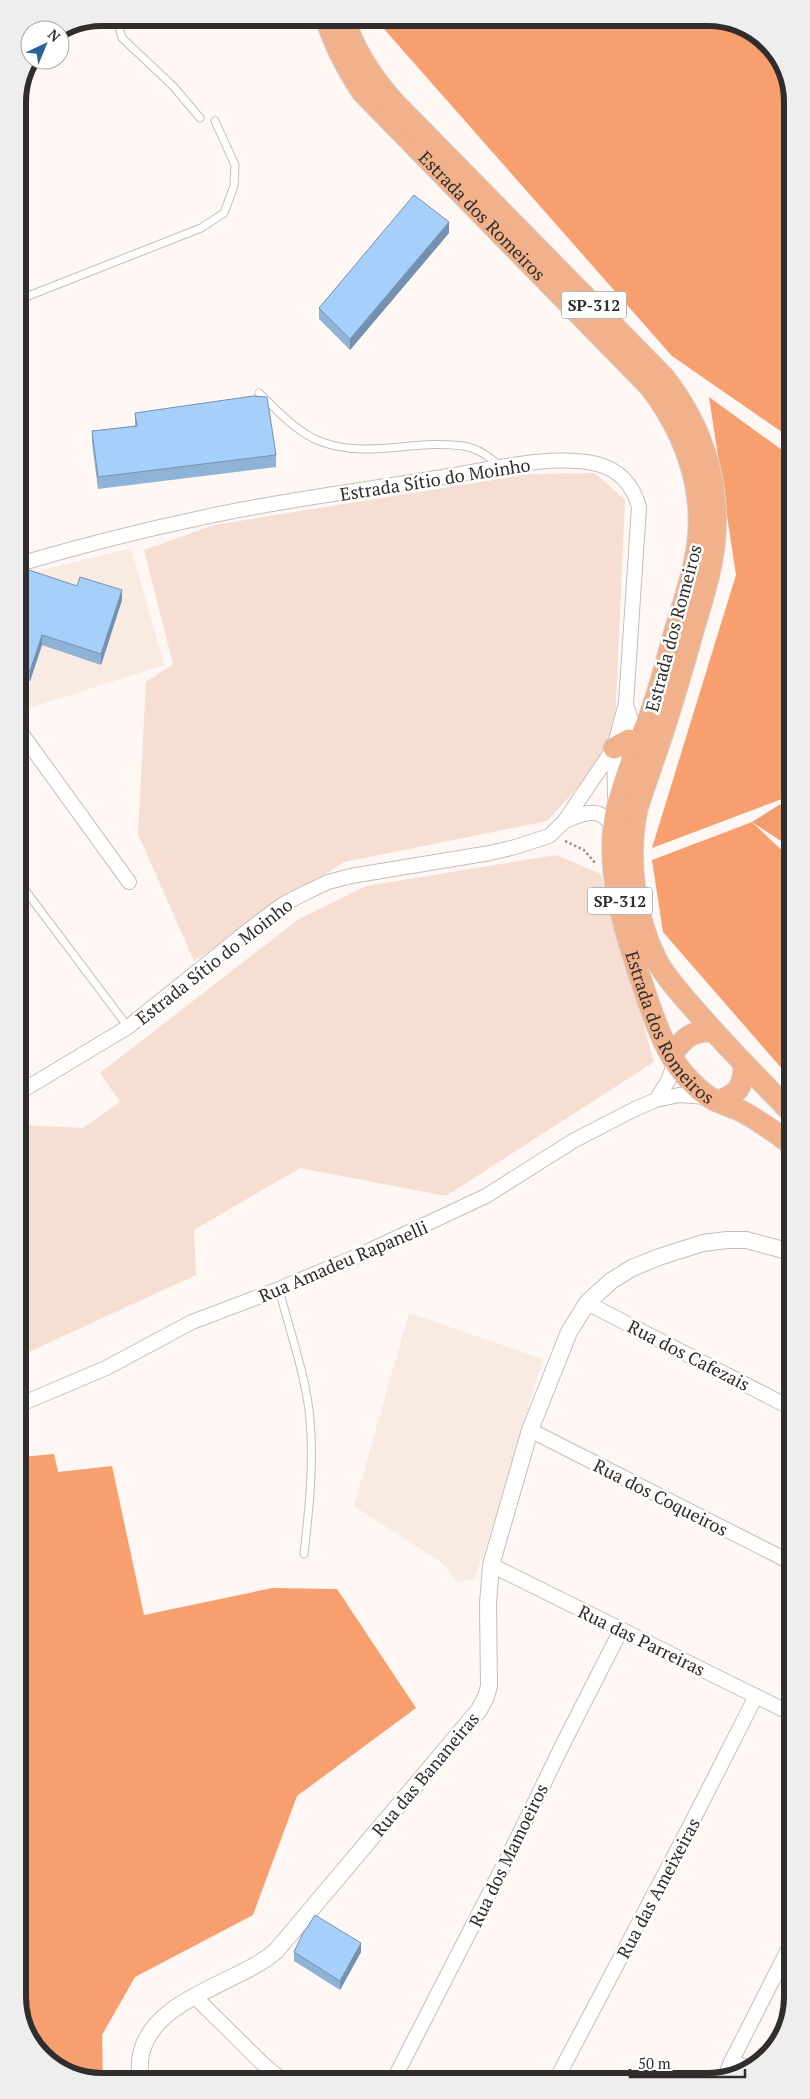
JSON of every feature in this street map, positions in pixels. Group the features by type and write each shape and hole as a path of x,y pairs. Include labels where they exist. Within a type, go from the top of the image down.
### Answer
{"main road":[{"name":"Estrada dos Romeiros","path":"329,26 346,68 362,92 650,387 672,418 680,434 687,452 696,488 699,525 697,544 690,580 649,719 638,743 616,822 613,856 623,922 652,1013 673,1058 683,1073 713,1100 760,1121 784,1139"},
{"name":"Estrada dos Romeiros","path":"347,26 361,60 393,101 663,376 686,409 704,446 710,466 716,506 716,526 711,566 665,726 640,798 634,824 632,863 640,912 648,939 658,962 674,986 713,1031 784,1105"},
{"path":"614,748 629,740 638,743 640,756 640,798"},
{"path":"673,1058 688,1037 700,1030 713,1031"},
{"path":"713,1100 734,1095 740,1088 744,1078 744,1064"}],"street":[{"name":"Estrada Sítio do Moinho","path":"26,562 206,517 502,468 558,461 580,461 596,464 618,473 636,493 639,507 640,522 626,703"},
{"path":"626,703 638,743"},
{"path":"564,822 591,812 601,814 609,821 616,822 614,748 626,703"},
{"path":"26,744 129,882"},
{"name":"Estrada Sítio do Moinho","path":"26,1088 128,1027 250,929 282,905 307,892 328,882 351,876 490,853 549,836 564,822 614,748"},
{"path":"656,1100 668,1081 673,1058"},
{"name":"Rua Amadeu Rapanelli","path":"26,1401 106,1368 192,1322 279,1289 412,1232 486,1196 573,1141 656,1100 679,1095 713,1100"},
{"name":"Rua das Bananeiras","path":"140,2073 141,2058 147,2038 159,2022 194,1996 250,1970 276,1951 479,1710 489,1686 488,1604 491,1565 530,1430 569,1332 587,1303 611,1281 632,1268 659,1256 703,1243 746,1240 784,1250"},
{"name":"Rua dos Cafezais","path":"587,1303 784,1404"},
{"name":"Rua dos Coqueiros","path":"530,1430 784,1559"},
{"name":"Rua das Parreiras","path":"491,1565 784,1710"},
{"name":"Rua dos Mamoeiros","path":"397,2073 510,1853 621,1630"},
{"name":"Rua das Ameixeiras","path":"560,2073 756,1696"},
{"path":"727,2070 784,1957"},
{"path":"194,1996 274,2073"},
{"path":"730,2062 741,2065"}],"lane":[{"path":"119,26 122,38 173,86 200,118"},
{"path":"26,297 200,228 224,213 234,186 235,165 215,121"},
{"path":"259,393 290,422 321,442 341,448 358,450 419,446 464,446 483,453 502,468"},
{"path":"26,558 33,560"},
{"path":"26,891 128,1027"},
{"path":"279,1289 310,1418 312,1473 304,1554"}],"path":[{"path":"549,836 584,850 598,869"}],"shaded area":[{"path":"381,26 713,26 742,34 762,48 776,68 780,78 784,102 784,434 672,356"},
{"path":"709,397 784,451 784,798 652,848 736,575"},
{"path":"595,473 625,500 614,748 547,821 344,862 194,961 138,834 146,682 173,664 144,550 214,525 530,474"},
{"path":"131,548 164,665 26,709 26,574"},
{"path":"784,802 784,843 752,822"},
{"path":"752,822 784,852 784,1071 663,932 652,860"},
{"path":"556,855 601,874 654,1062 446,1196 300,1168 194,1230 196,1275 26,1353 26,1125 83,1128 120,1102 100,1073 299,919 366,886"},
{"path":"409,1313 543,1359 488,1541 474,1579 458,1582 442,1563 354,1506"},
{"path":"54,1454 58,1472 112,1466 144,1615 272,1588 337,1589 416,1708 297,1796 253,1915 135,1977 102,2035 103,2073 73,2067 48,2051 34,2031 27,2007 26,1457"}],"building":[{"path":"414,195 449,222 350,339 319,308"},
{"path":"253,396 267,397 276,455 98,477 92,431 137,426 135,413"},
{"path":"26,569 77,586 80,577 122,590 101,654 42,635 30,671 26,670"},
{"path":"315,1915 361,1943 340,1981 294,1952"}]}
